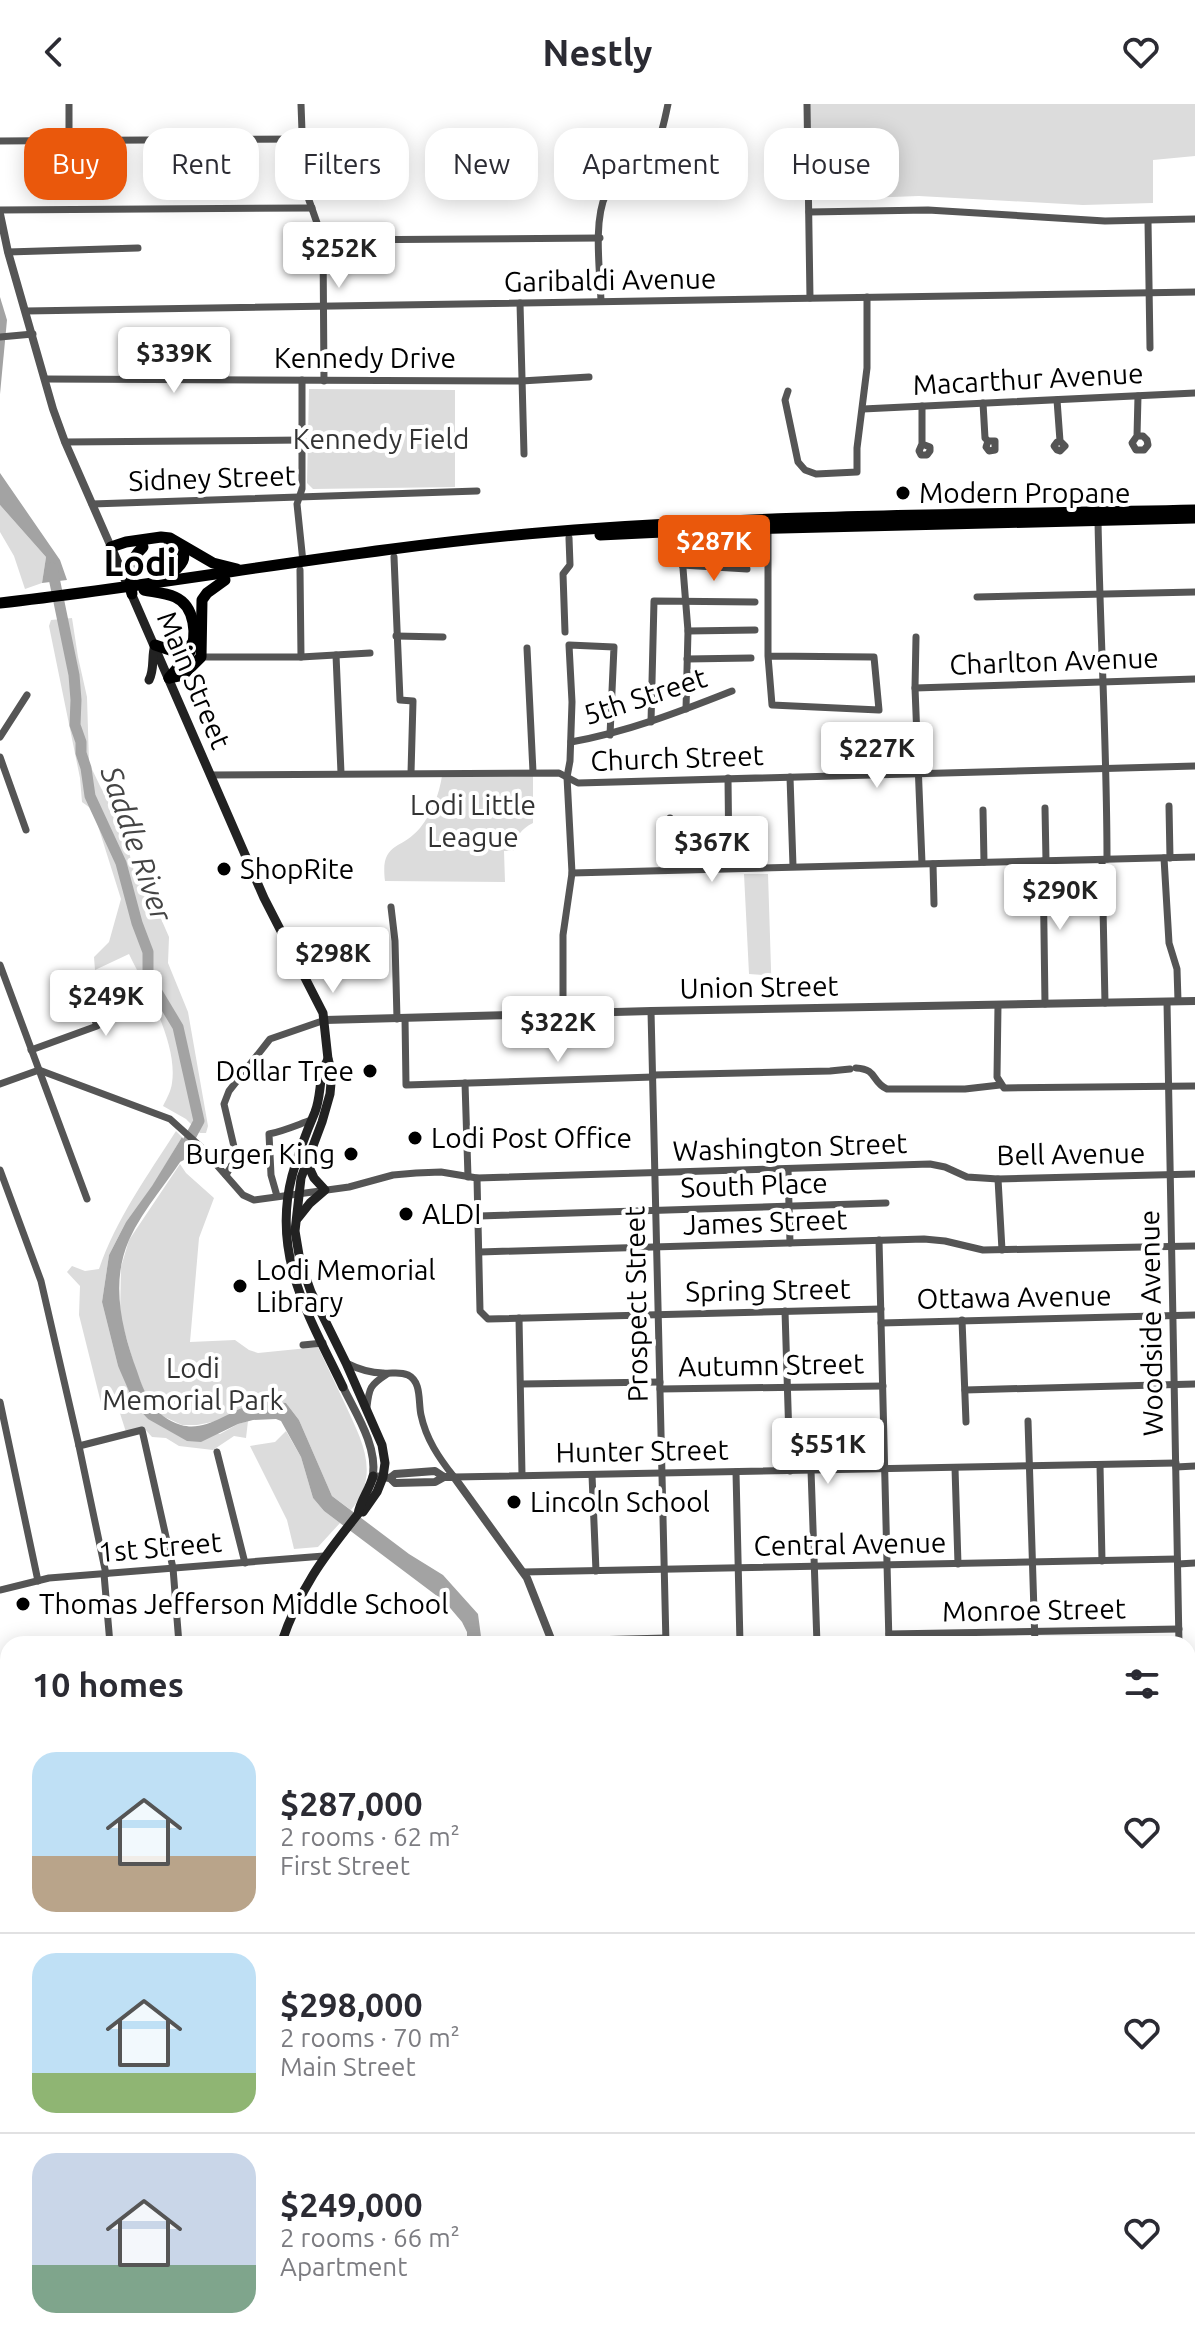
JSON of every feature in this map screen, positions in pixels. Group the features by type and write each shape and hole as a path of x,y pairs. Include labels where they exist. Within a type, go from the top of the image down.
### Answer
{"highway":[{"path":"0,603 34,602 225,580 507,536 653,524 1195,510"},
{"path":"158,582 245,570 569,538 680,531 1195,518"},
{"path":"114,547 126,542 170,538 213,563 245,570"},
{"path":"114,547 126,550 168,545 175,546 182,554 184,560 179,569 140,590"},
{"path":"140,590 129,565 132,557 143,547"},
{"path":"169,678 183,675 201,657 202,600 225,580"},
{"path":"140,590 177,598 185,604 193,619 193,643 188,656 169,678"},
{"path":"0,610 34,602"},
{"path":"155,645 176,652 193,643"}],"main road":[{"name":"Main Street","path":"114,547 140,590 155,645 169,678 264,898 325,1020"},
{"path":"149,680 155,645"},
{"path":"284,1636 301,1594 324,1556 361,1513 359,1509 382,1477 385,1463 382,1445 367,1407 305,1277 297,1248 293,1194 330,1094 332,1072 325,1020"},
{"path":"328,1059 322,1070 320,1093 303,1143 286,1233 290,1264 301,1298 343,1387"},
{"path":"296,1221 325,1190 307,1162"}],"street":[{"path":"69,104 69,128"},
{"path":"301,104 302,128"},
{"path":"601,301 601,208 608,191 623,174 653,150 668,104"},
{"path":"807,104 810,298"},
{"path":"127,141 275,139"},
{"path":"0,141 24,141"},
{"path":"309,200 323,240 324,381"},
{"path":"0,212 312,208"},
{"path":"809,212 928,210 1086,221 1195,219"},
{"name":"Main Street","path":"0,212 8,252 65,442 114,547"},
{"path":"1148,221 1150,348"},
{"path":"323,240 600,238"},
{"path":"8,252 138,248"},
{"name":"Garibaldi Avenue","path":"26,311 1195,292"},
{"path":"788,391 785,400 801,467 816,474 857,472 867,368 867,297"},
{"path":"520,303 524,454"},
{"path":"0,337 33,334"},
{"name":"Kennedy Drive","path":"45,379 521,381 589,377"},
{"path":"301,657 302,566 297,504 303,440 302,380"},
{"name":"Macarthur Avenue","path":"863,409 1195,393"},
{"path":"1137,436 1138,396"},
{"path":"1057,400 1060,441"},
{"path":"983,403 985,438 988,441"},
{"path":"922,406 922,444"},
{"path":"65,442 303,440"},
{"name":"Sidney Street","path":"92,504 477,491"},
{"path":"1098,520 1107,768 1105,1003"},
{"path":"768,528 768,656 772,705 879,710 874,657 768,656"},
{"path":"680,531 688,631 686,709"},
{"path":"565,632 563,574 570,565 569,538"},
{"path":"394,557 400,700 413,701 411,773"},
{"path":"682,565 747,569"},
{"path":"977,597 1195,592"},
{"path":"651,722 654,601 755,602"},
{"path":"688,631 755,630"},
{"path":"396,636 443,637"},
{"path":"916,637 922,863"},
{"path":"563,1013 563,935 572,873 567,777 572,702 569,645 614,647 610,735"},
{"path":"527,648 533,772"},
{"path":"201,657 370,653"},
{"path":"336,655 341,773"},
{"path":"687,659 751,658"},
{"name":"Charlton Avenue","path":"915,688 1195,679"},
{"name":"5th Street","path":"571,742 610,735 732,691"},
{"path":"0,737 27,695"},
{"path":"0,757 26,830"},
{"name":"Church Street","path":"211,775 533,772 559,773 578,783 1195,766"},
{"path":"790,777 793,866"},
{"path":"728,778 729,868"},
{"path":"1169,806 1169,943 1177,969 1178,1001"},
{"path":"1045,808 1045,1004"},
{"path":"983,810 984,862"},
{"path":"670,818 672,869"},
{"path":"572,873 1195,857"},
{"path":"933,864 934,904"},
{"path":"391,907 406,1085 853,1068 872,1072 880,1086 887,1089 965,1089 1000,1085 1009,1089 1195,1086"},
{"path":"0,965 87,1199"},
{"path":"31,1050 97,1026 79,974"},
{"name":"Union Street","path":"325,1020 1195,1001"},
{"name":"Woodside Avenue","path":"1167,1002 1179,1636"},
{"path":"998,1005 997,1077 1000,1085"},
{"name":"Prospect Street","path":"651,1011 666,1636"},
{"path":"226,1175 234,1161 235,1151 224,1104 229,1091 270,1039 325,1020"},
{"path":"0,1084 39,1070 170,1119 200,1146 243,1195 254,1200 264,1199 271,1175"},
{"path":"465,1083 480,1252"},
{"path":"277,1196 271,1175 269,1134 311,1120"},
{"path":"289,1129 297,1133 303,1143"},
{"name":"Washington Street","path":"264,1199 349,1187 393,1175 416,1173 441,1172 473,1178 930,1164 950,1169"},
{"path":"788,1169 790,1243"},
{"name":"Bell Avenue","path":"950,1169 967,1177 998,1179 1195,1174"},
{"path":"0,1170 41,1281 105,1574 109,1636"},
{"path":"998,1179 1002,1250"},
{"name":"South Place","path":"479,1216 886,1203"},
{"name":"James Street","path":"480,1252 934,1239 972,1249 1002,1250 1195,1246"},
{"path":"879,1240 889,1634"},
{"name":"Spring Street","path":"480,1252 480,1311 485,1317 881,1309"},
{"path":"785,1311 790,1471"},
{"name":"Ottawa Avenue","path":"881,1323 1195,1315"},
{"path":"519,1318 522,1475"},
{"path":"962,1320 966,1422"},
{"path":"303,1345 323,1343"},
{"path":"346,1363 359,1370 406,1374 416,1382 424,1429 449,1477 523,1572 550,1636"},
{"path":"367,1407 369,1389 388,1373"},
{"name":"Autumn Street","path":"521,1384 883,1386"},
{"path":"965,1390 1195,1384"},
{"path":"343,1387 382,1477"},
{"path":"0,1402 38,1581"},
{"path":"1028,1421 1035,1636"},
{"path":"79,1446 142,1430 173,1568 178,1636"},
{"path":"217,1452 245,1563"},
{"path":"1100,1465 1102,1561"},
{"name":"Hunter Street","path":"382,1477 395,1483 423,1483 449,1477 522,1475 1195,1466"},
{"path":"955,1468 958,1564"},
{"path":"811,1470 817,1636"},
{"path":"736,1472 740,1636"},
{"path":"592,1475 596,1571"},
{"name":"1st Street","path":"0,1590 38,1581 324,1556"},
{"name":"Central Avenue","path":"523,1572 1102,1561 1195,1563"},
{"name":"Monroe Street","path":"889,1634 1179,1629"}],"green space":[{"path":"809,104 1195,104 1195,156 1153,160 1153,203 1083,205 899,197 899,128 809,128"},
{"name":"Kennedy Field","path":"309,389 455,390 455,487 313,489 307,483"},
{"path":"0,505 46,557 42,583 25,589 14,556 0,532"},
{"path":"72,618 87,697 89,763 120,818 135,875 152,898 169,937 168,963 188,1012 208,1126 206,1133 200,1133 186,1119 163,1106 172,1083 170,1051 152,1000 129,954 95,970 94,957 109,942 121,899 93,810 82,802 80,778 49,626 51,620"},
{"name":"Lodi Little League","path":"442,776 533,776 533,823 519,834 514,851 504,851 505,882 385,881 384,868 389,853 413,835 424,822 434,804"},
{"path":"744,874 768,874 772,1000 764,1001 763,975 749,974"},
{"path":"176,1131 182,1137 152,1187 126,1222 109,1255 102,1302 118,1366 148,1419 220,1434 248,1421 246,1438 234,1436 213,1450 179,1446 166,1438 152,1437 144,1428 126,1432 117,1404 102,1407 79,1315 80,1286 67,1272 72,1266 85,1271 99,1269 123,1215"},
{"name":"Lodi Memorial Park","path":"180,1164 214,1198 199,1238 190,1342 235,1340 258,1353 318,1347 366,1457 365,1483 351,1510 332,1496 299,1420 286,1403 250,1405 217,1421 182,1425 160,1415 148,1401 120,1316 121,1267 129,1240"},
{"path":"286,1431 301,1457 313,1498 340,1523 318,1547 294,1549 287,1520 250,1446 275,1442"}],"shaded area":[{"path":"0,297 7,320 0,394"},
{"path":"0,473 60,560 67,580 42,583 46,557 0,505"},
{"path":"182,1137 189,1148 135,1228 123,1256 120,1273 123,1323 140,1380 157,1411 181,1425 199,1426 254,1404 286,1403 299,1420 332,1496 409,1554 443,1575 478,1614 481,1636 467,1636 462,1622 445,1602 324,1511 313,1498 301,1457 281,1421 253,1420 201,1442 187,1441 148,1419 135,1405 118,1366 102,1302 109,1255 126,1222"}],"waterway":[{"name":"Saddle River","path":"52,568 74,675 75,725 90,796 121,863 148,952 148,977 178,1027 199,1121 180,1156"}],"place":[{"name":"Modern Propane","path":"903,493"},
{"name":"ShopRite","path":"224,869"},
{"name":"Dollar Tree","path":"370,1071"},
{"name":"Lodi Post Office","path":"415,1138"},
{"name":"Burger King","path":"351,1154"},
{"name":"ALDI","path":"406,1214"},
{"name":"Lodi Memorial Library","path":"240,1286"},
{"name":"Lincoln School","path":"514,1502"},
{"name":"Thomas Jefferson Middle School","path":"23,1604"}],"district":[{"name":"Lodi","path":"140,563"}]}
